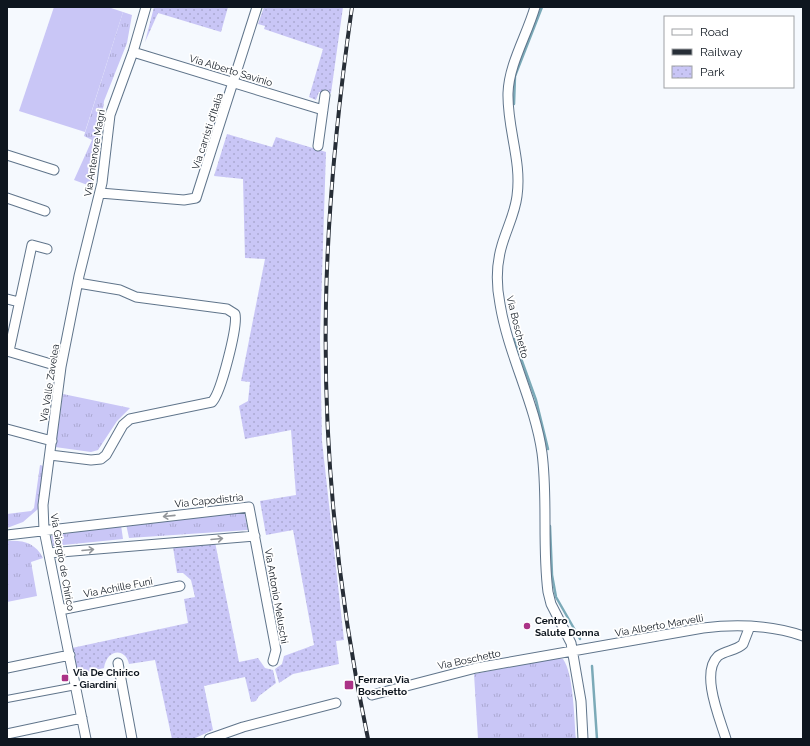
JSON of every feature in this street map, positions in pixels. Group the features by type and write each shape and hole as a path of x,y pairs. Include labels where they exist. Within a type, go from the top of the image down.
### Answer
{"street":[{"name":"Via Antenore Magri","path":"78,283 100,193 112,109 133,52 146,7"},
{"name":"Via carristi d'Italia","path":"100,193 189,200 196,198 257,7"},
{"name":"Via Boschetto","path":"535,7 515,63 509,89 509,108 517,163 518,188 514,211 500,254 497,277 504,326 524,388 542,454 548,592 551,604 570,638 581,701 583,739"},
{"name":"Via Alberto Savinio","path":"133,52 324,110"},
{"path":"318,146 326,95"},
{"path":"7,156 54,170"},
{"path":"7,198 45,211"},
{"path":"47,249 32,245 8,351 61,367"},
{"path":"50,455 98,460 106,455 123,425 130,419 212,402 217,393 228,359 235,323 235,314 227,309 136,297 122,291 78,283"},
{"name":"Via Valle Zavelea","path":"52,441 61,367 78,283"},
{"path":"7,299 19,302"},
{"path":"7,429 52,441"},
{"name":"Via Giorgio de Chirico","path":"52,441 43,510 44,530 86,739"},
{"name":"Via Capodistria","path":"7,534 250,507 255,536"},
{"path":"49,553 255,536"},
{"name":"Via Antonio Meluschi","path":"255,536 276,650 273,661"},
{"name":"Via Achille Funi","path":"60,610 180,586"},
{"name":"Via Alberto Marvelli","path":"573,651 703,628 750,626 774,629 803,636"},
{"path":"726,739 711,684 710,670 713,663 720,655 743,644 750,626"},
{"name":"Via Boschetto","path":"372,696 476,668 573,651"},
{"path":"7,668 70,655"},
{"path":"118,663 132,739"},
{"path":"7,699 76,686"},
{"path":"209,739 231,730 336,703"},
{"path":"7,734 82,718"}],"green space":[{"path":"54,7 108,7 123,12 85,132 19,111"},
{"path":"154,7 228,7 221,32 158,13 145,42"},
{"path":"264,7 343,7 331,93 319,92 316,100 309,97 323,49 264,29 265,26 258,24"},
{"path":"123,12 132,15 127,43 104,101 93,187 74,180 92,140 84,136"},
{"path":"227,134 272,147 276,137 326,152 320,337 322,441 344,640 336,641 339,664 293,674 279,683 275,669 282,664 284,656 314,645 293,530 266,535 260,501 296,495 291,430 245,439 239,406 248,401 250,382 241,381 265,259 245,258 243,179 214,176"},
{"path":"63,394 130,408 117,421 98,450 91,452 55,447"},
{"path":"40,465 44,466 38,509 23,522 7,528 7,514 31,511 34,508"},
{"path":"244,511 248,530 129,538 126,524"},
{"path":"121,525 123,539 53,546 51,536"},
{"path":"7,541 19,541 33,546 43,558 31,562 37,596 7,602"},
{"path":"215,542 239,662 258,658 265,668 273,670 276,683 259,696 256,701 251,702 245,677 204,686 213,730 193,739 172,739 155,660 129,664 124,655 116,652 106,661 104,668 78,674 72,648 188,623 184,599 195,597 191,580 183,573 177,573 173,547"},
{"path":"557,658 563,659 567,666 573,698 576,739 478,739 474,674"}],"waterway":[{"path":"514,104 515,76 542,7"},
{"path":"514,339 536,400 548,449"},
{"path":"550,526 552,575 556,597 580,639"},
{"path":"592,666 597,739"}],"railway":[{"path":"352,7 342,81 331,191 326,302 327,412 330,467 341,576 348,631 368,739"}],"place":[{"name":"Centro Salute Donna","path":"527,626"},
{"name":"Via De Chirico - Giardini","path":"65,678"},
{"name":"Ferrara Via Boschetto","path":"349,685"}]}
